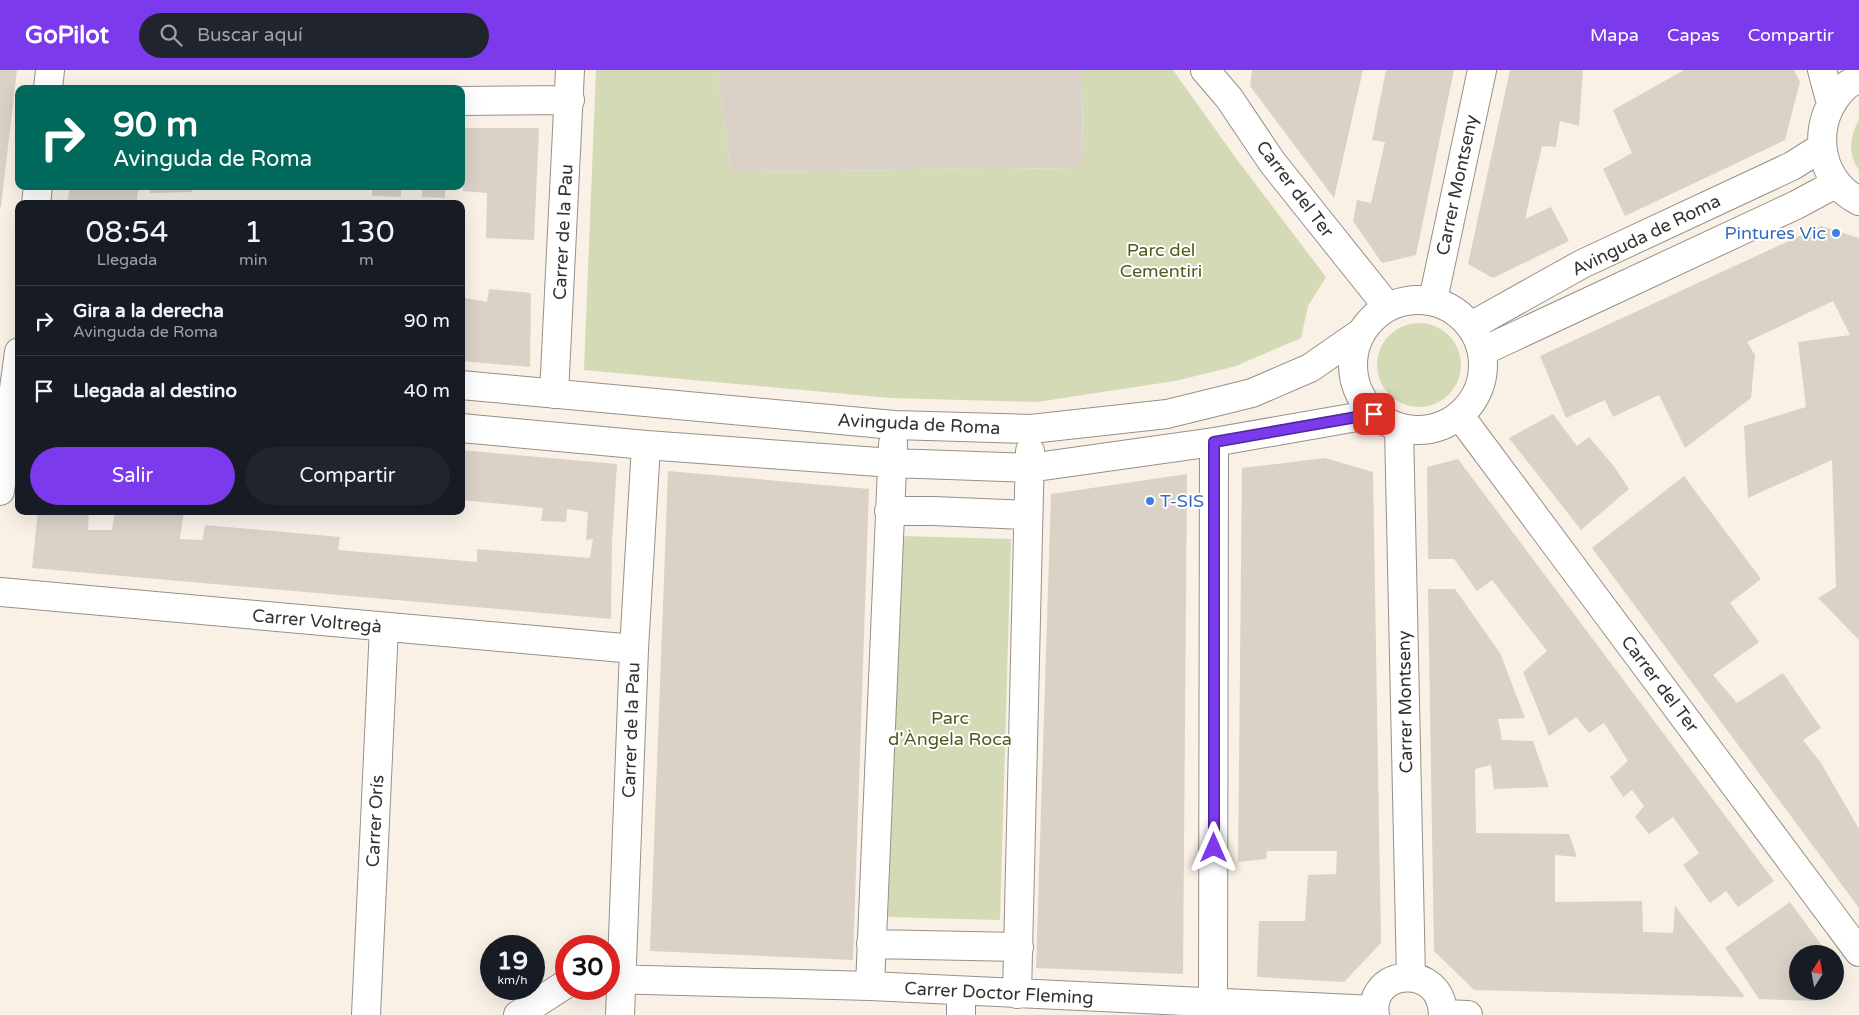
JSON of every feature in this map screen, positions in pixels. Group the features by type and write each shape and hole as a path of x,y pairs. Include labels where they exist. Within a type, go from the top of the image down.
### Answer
{"street":[{"path":"48,85 50,70"},
{"name":"Carrer de la Pau","path":"554,394 570,70"},
{"name":"Carrer del Ter","path":"1205,70 1229,98 1272,162 1387,306"},
{"name":"Carrer Montseny","path":"1433,300 1482,70"},
{"path":"1822,70 1831,104"},
{"path":"1859,78 1846,86 1831,104 1823,125 1822,146 1826,166 1837,183 1852,198 1859,201"},
{"path":"465,101 570,100"},
{"name":"Avinguda de Roma","path":"1471,326 1582,264 1792,166 1822,146"},
{"name":"Avinguda de Roma","path":"1483,351 1837,183"},
{"path":"1409,300 1433,300 1455,310 1471,326 1483,351 1483,375 1475,398 1460,416 1441,427 1420,431 1399,428 1374,414 1357,390 1352,362 1359,334 1371,318 1387,306 1409,300"},
{"name":"Avinguda de Roma","path":"465,385 894,425 1031,429 1167,414 1252,393 1310,368 1359,334"},
{"path":"0,343 15,344"},
{"path":"0,491 11,388 15,370"},
{"path":"465,428 646,445 892,463 1029,468 1214,442 1374,414"},
{"name":"Carrer del Ter","path":"1460,416 1859,952"},
{"path":"870,986 894,425"},
{"name":"Carrer Montseny","path":"1399,428 1411,977"},
{"path":"1018,994 1027,515 1031,429"},
{"path":"1213,1003 1214,442"},
{"name":"Carrer de la Pau","path":"618,935 646,445"},
{"path":"889,511 1027,515"},
{"name":"Carrer Voltregà","path":"0,592 634,649"},
{"name":"Carrer Orís","path":"366,1015 384,627"},
{"path":"871,944 1019,947"},
{"path":"1375,1013 1376,1000 1381,990 1400,978 1411,977 1422,980 1432,986 1451,1015"},
{"name":"Carrer Doctor Fleming","path":"620,979 870,986 961,1003 1018,994 1375,1013"},
{"path":"518,1015 555,991"},
{"name":"Carrer de la Pau","path":"618,1000 620,1015"}],"green space":[{"name":"Parc del Cementiri","path":"596,70 717,70 731,172 1083,168 1082,70 1173,70 1238,161 1326,277 1308,306 1301,338 1236,366 1175,381 1037,402 889,398 584,370"},
{"path":"1859,120 1859,170 1853,158 1851,145 1853,133"},
{"path":"1419,323 1442,330 1454,342 1461,365 1454,388 1442,400 1419,407 1396,400 1384,388 1377,365 1384,342 1396,330"},
{"name":"Parc d'Àngela Roca","path":"900,536 1011,539 1000,920 888,917"}],"building":[{"path":"0,70 17,70 1,207"},
{"path":"717,70 1082,70 1083,168 731,172"},
{"path":"1252,70 1363,70 1334,198 1250,86"},
{"path":"1386,70 1454,70 1416,255 1382,263 1353,221 1357,200 1371,203 1385,142 1372,140"},
{"path":"1510,70 1583,70 1579,126 1560,121 1556,147 1542,146 1525,219 1551,207 1569,241 1493,278 1468,264"},
{"path":"1684,70 1794,70 1800,82 1785,140 1625,216 1603,169 1632,153 1613,110"},
{"path":"465,128 539,128 534,240 486,238 487,193 463,191 465,190"},
{"path":"69,190 138,190 137,200 68,200"},
{"path":"150,190 192,190 192,192 150,193"},
{"path":"372,190 401,190 401,197 372,196"},
{"path":"422,190 445,190 445,198 422,197"},
{"path":"1821,226 1859,238 1859,640 1818,598 1836,587 1832,460 1748,498 1744,426 1806,407 1798,342 1850,335 1833,301 1747,342 1755,355 1751,398 1685,448 1659,395 1613,417 1605,400 1566,418 1540,356"},
{"path":"489,289 531,293 530,367 465,361 465,298 487,302"},
{"path":"1553,414 1577,446 1589,437 1613,465 1629,489 1581,530 1509,438"},
{"path":"465,450 617,464 612,542 611,619 32,568 38,515 89,515 88,530 112,530 114,515 183,515 180,539 202,540 205,525 340,537 338,550 477,562 477,549 590,558 593,539 586,540 588,512 567,509 566,522 541,521 543,508 465,500"},
{"path":"1325,458 1373,472 1381,943 1344,982 1257,977 1259,921 1305,921 1308,875 1336,874 1337,851 1267,851 1266,859 1238,862 1242,468"},
{"path":"1458,459 1774,881 1738,907 1726,891 1710,903 1683,865 1699,853 1673,817 1649,834 1635,817 1644,806 1632,790 1623,797 1610,777 1628,761 1604,723 1589,733 1576,717 1549,736 1523,672 1547,651 1492,580 1477,591 1454,559 1428,559 1427,467"},
{"path":"668,471 869,489 853,960 650,951"},
{"path":"1187,474 1183,974 1036,968 1051,494"},
{"path":"1684,476 1761,579 1730,603 1759,642 1713,675 1737,703 1783,673 1821,728 1803,740 1821,763 1859,829 1859,908 1592,548"},
{"path":"1428,589 1455,589 1500,653 1525,718 1498,719 1502,740 1533,741 1549,787 1494,789 1491,765 1475,769 1476,833 1569,834 1577,857 1555,855 1555,902 1642,901 1643,932 1673,933 1675,906 1745,997 1474,990 1434,951"},
{"path":"1790,902 1821,945 1789,945 1789,1000 1816,1001 1759,999 1725,948"}],"place":[{"name":"Pintures Vic","path":"1836,233"},
{"name":"T-SIS","path":"1150,501"}],"route":[{"path":"1214,848 1214,442 1374,414"}]}
